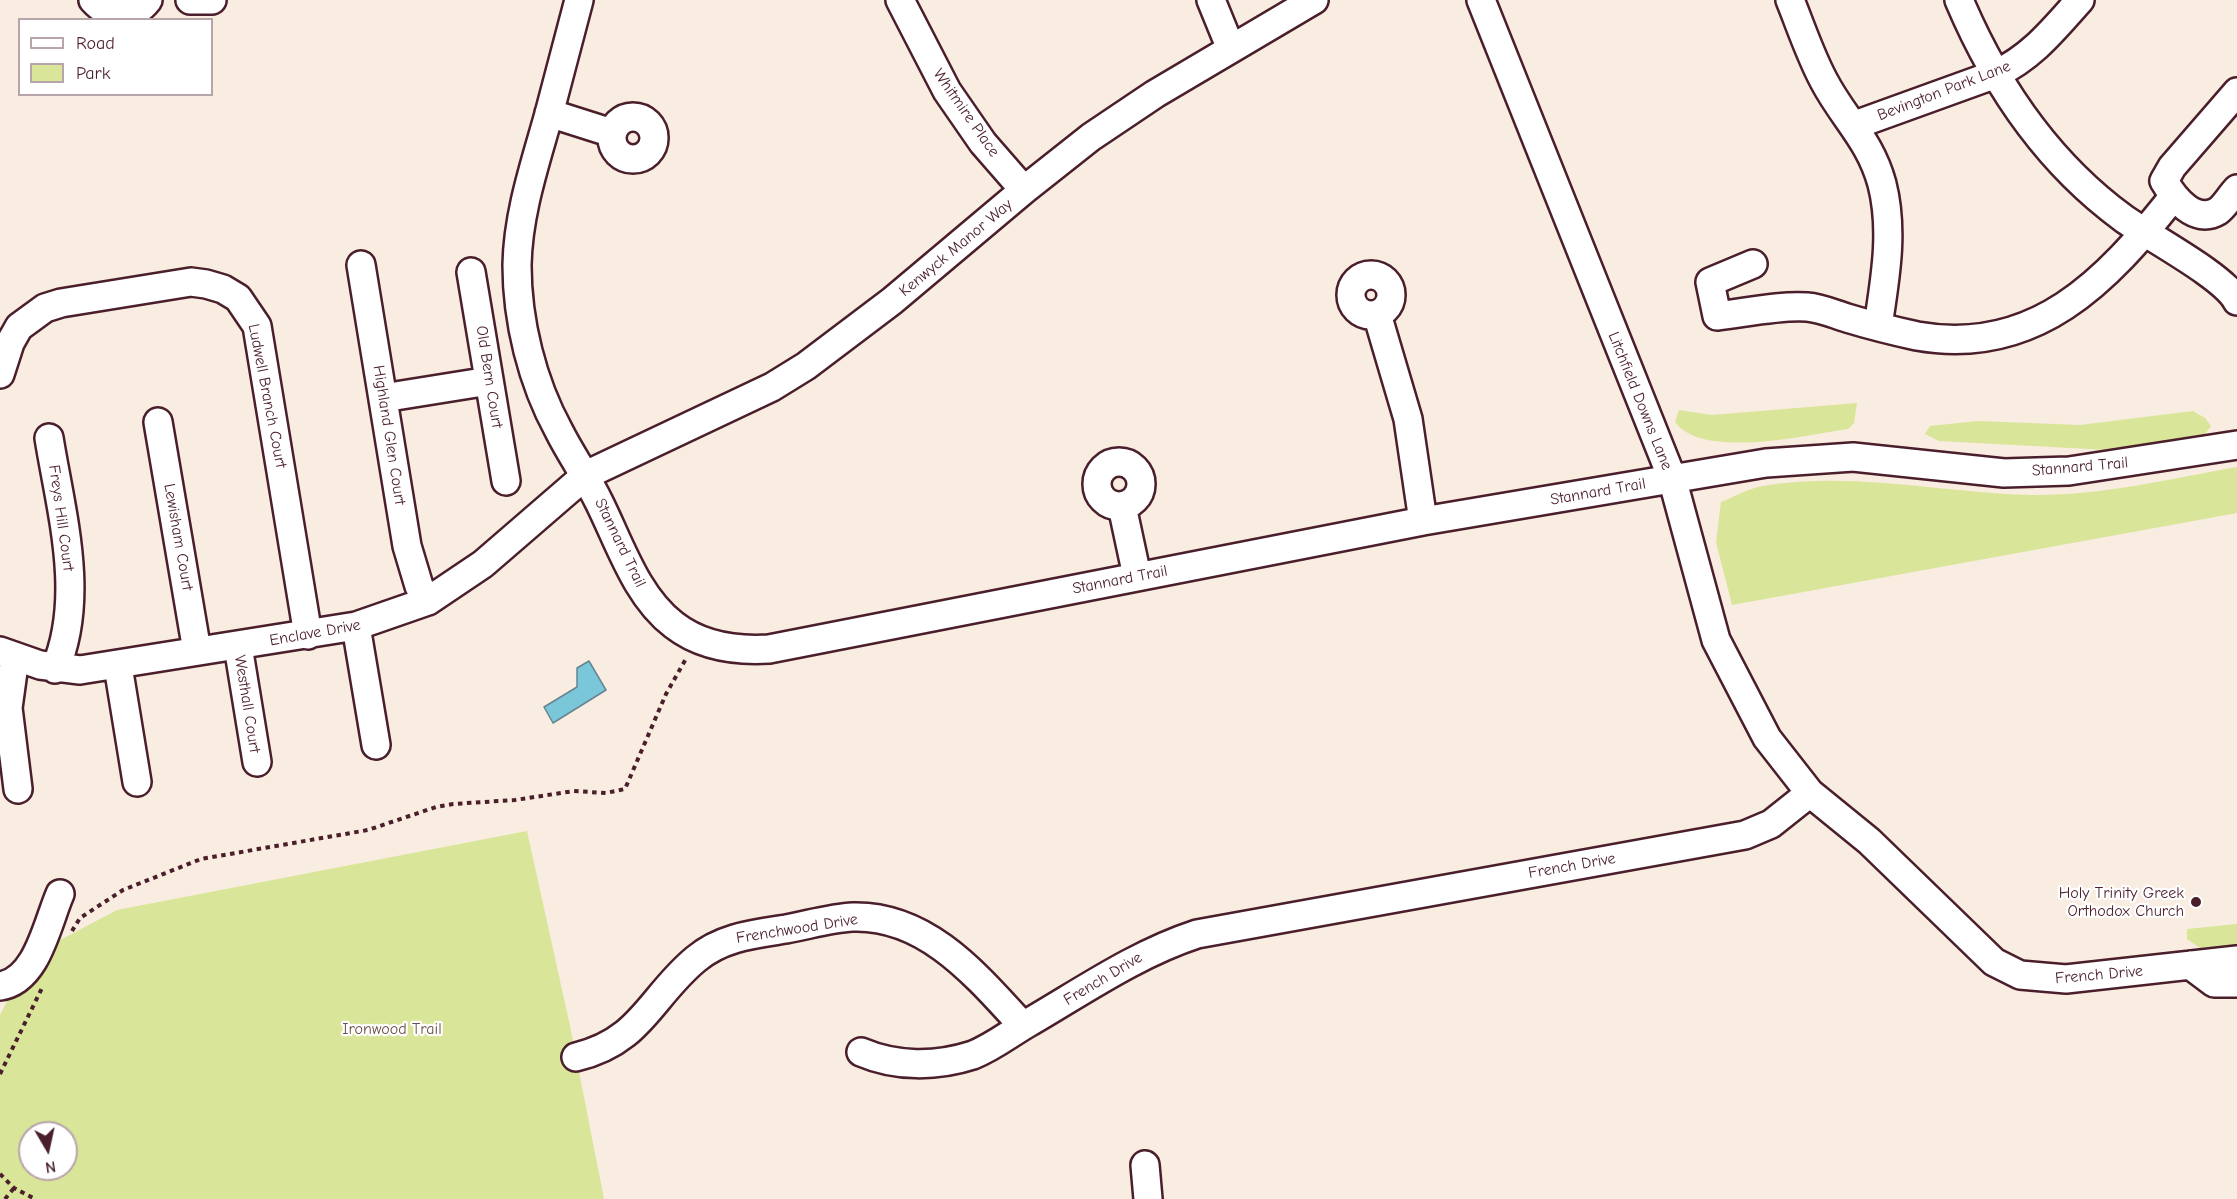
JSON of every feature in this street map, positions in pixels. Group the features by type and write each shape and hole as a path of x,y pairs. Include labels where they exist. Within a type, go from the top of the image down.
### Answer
{"street":[{"path":"93,0 115,14 134,11 148,0"},
{"path":"190,0 212,0"},
{"name":"Stannard Trail","path":"579,0 530,178 518,243 518,295 523,325 542,394 558,431 586,475 641,589 657,610 675,626 698,639 722,647 746,651 769,649 1423,521 1766,463 1853,457 2004,473 2069,471 2236,444"},
{"name":"Whitmire Place","path":"900,0 947,91 983,143 1024,190"},
{"path":"1211,0 1231,49"},
{"name":"Kenwyck Manor Way","path":"586,475 764,391 806,366 901,294 1024,190 1127,113 1314,0"},
{"name":"Litchfield Downs Lane","path":"1481,0 1672,478 1716,640 1767,738 1810,793"},
{"path":"1790,0 1824,81 1872,154 1886,205 1887,256 1878,326"},
{"path":"1959,0 1996,74 2023,116 2072,175 2145,233 2222,283 2237,300"},
{"name":"Bevington Park Lane","path":"1855,125 1996,74 2032,53 2080,0"},
{"path":"2237,92 2172,167 2164,181 2173,197 2187,209 2201,214 2217,211 2237,189"},
{"path":"549,113 612,133"},
{"path":"1753,264 1710,282 1717,316 1806,307 1916,336 1950,340 2007,333 2039,322 2064,308 2089,289 2145,233 2173,197"},
{"name":"Highland Glen Court","path":"362,265 409,560 428,601"},
{"name":"Old Bern Court","path":"471,272 506,481"},
{"name":"Ludwell Branch Court","path":"0,374 10,343 19,327 45,308 191,282 223,289 238,298 257,326 308,634"},
{"path":"1377,314 1408,419 1423,521"},
{"path":"383,398 489,381"},
{"name":"Lewisham Court","path":"158,422 197,651"},
{"name":"Freys Hill Court","path":"50,438 70,582 64,640 55,669"},
{"name":"Enclave Drive","path":"8,654 55,669 80,670 118,666 356,626 428,601 483,564 586,475"},
{"path":"1122,506 1137,576"},
{"path":"356,626 376,745"},
{"name":"Westhall Court","path":"238,646 257,762"},
{"path":"8,654 8,708 18,789"},
{"path":"118,666 137,782"},
{"name":"French Drive","path":"861,1052 884,1062 917,1064 971,1055 999,1043 1023,1026 1146,953 1197,934 1745,835 1771,824 1810,793 1869,840 1994,962 2020,975 2066,979 2237,960"},
{"path":"0,986 9,985 30,969 60,894"},
{"name":"Frenchwood Drive","path":"576,1057 608,1047 633,1028 654,1007 666,987 714,946 735,938 852,917 898,923 939,942 1023,1026"},
{"path":"2190,965 2214,983 2237,983"},
{"path":"1145,1165 1148,1199"}],"path":[{"path":"70,935 80,918 123,890 201,859 368,830 453,804 515,800 574,791 606,793 625,789 666,694 698,639"},
{"path":"0,1074 45,983"},
{"path":"0,1174 14,1188 34,1199"},
{"path":"5,1199 14,1188"}],"green space":[{"path":"1857,403 1854,423 1848,429 1756,442 1708,440 1689,433 1675,422 1679,410 1712,415"},
{"path":"2193,411 2205,418 2211,426 2205,434 2108,450 1939,441 1925,434 1930,426 1977,421 2080,425"},
{"path":"2237,467 2237,513 1732,605 1716,542 1721,502 1763,486 1797,482 1864,482 1997,493 2056,495 2134,486"},
{"name":"Ironwood Trail","path":"527,831 570,1026 604,1199 0,1199 0,1015 30,956 117,910"},
{"path":"2237,924 2237,945 2200,948 2187,939 2187,929"}],"water":[{"path":"589,661 606,690 553,723 544,707 577,687 577,668"}],"place":[{"name":"Holy Trinity Greek Orthodox Church","path":"2196,902"}]}
